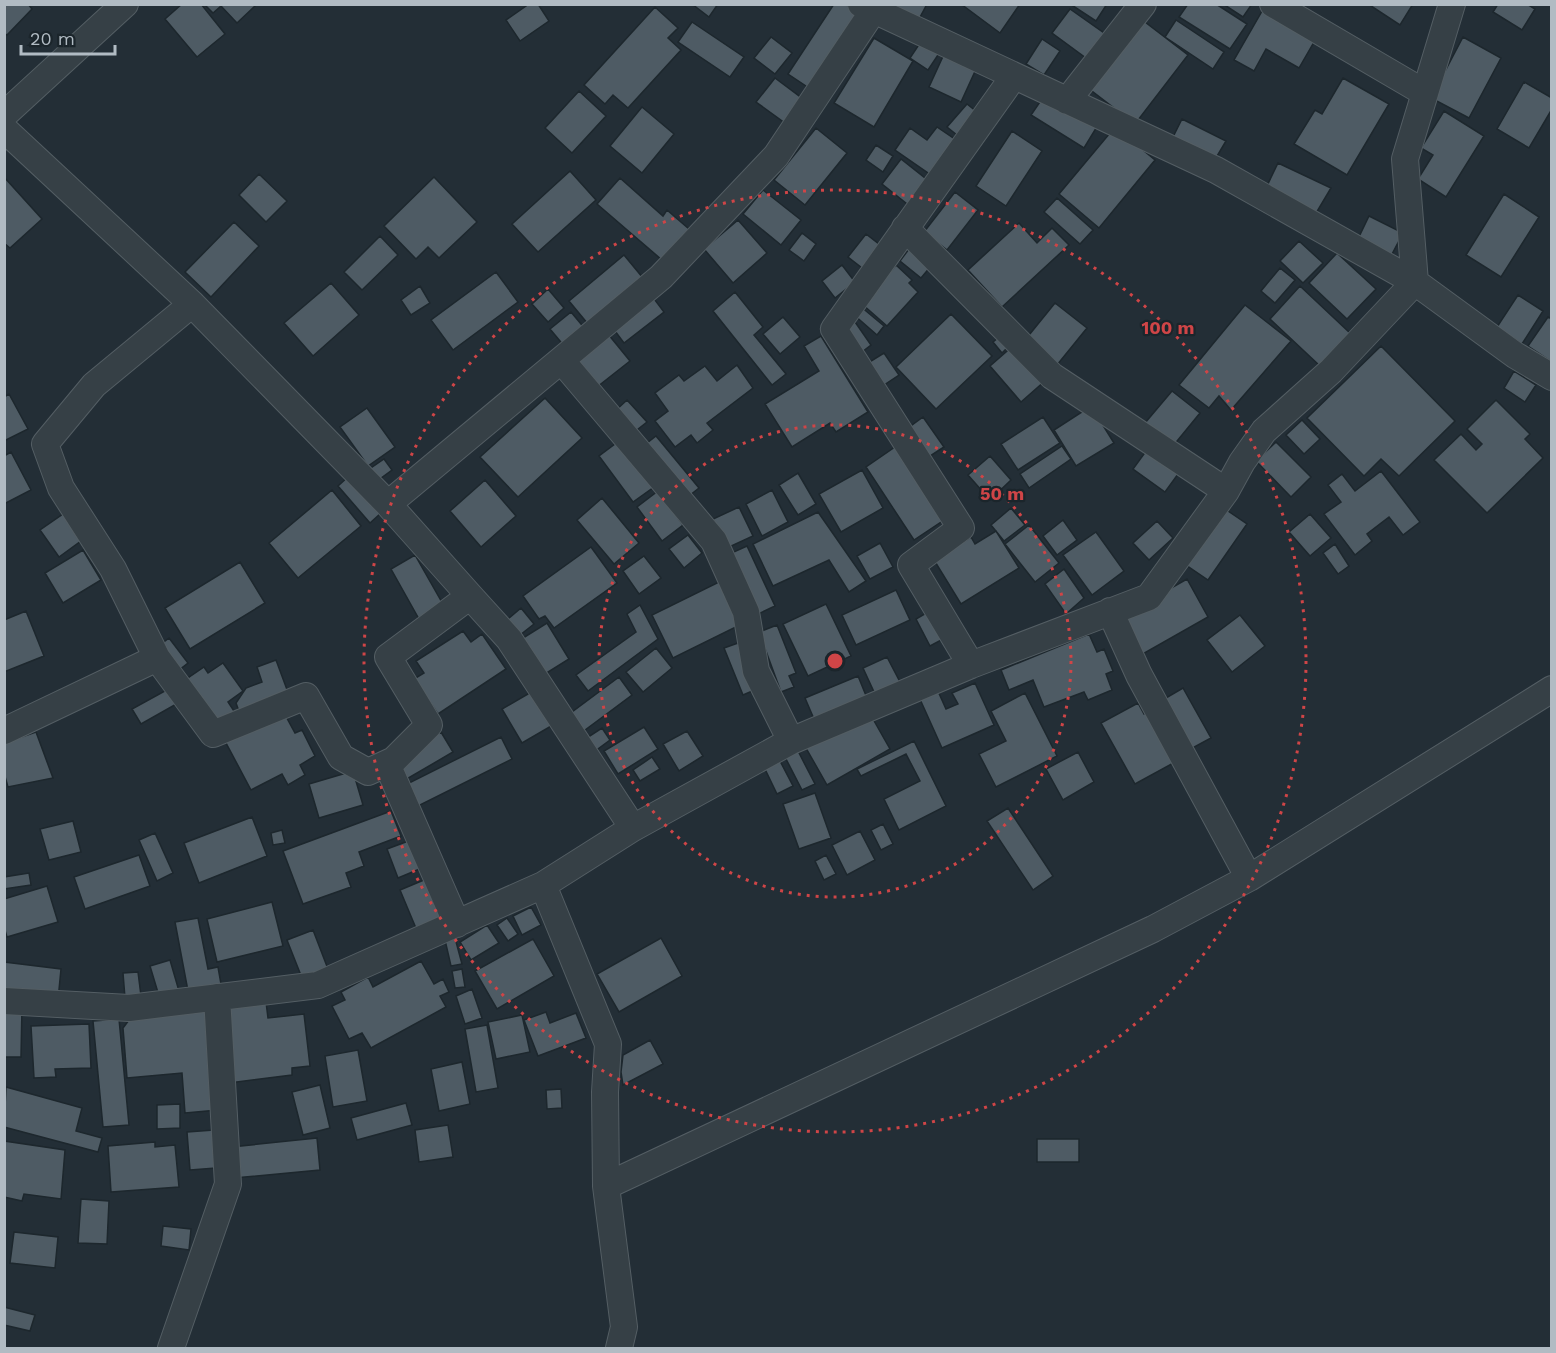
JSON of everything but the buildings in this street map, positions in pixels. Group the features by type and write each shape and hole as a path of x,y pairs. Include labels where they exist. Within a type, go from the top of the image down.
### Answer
{"street":[{"path":"4,115 125,4"},
{"path":"1067,101 1143,4"},
{"path":"1273,4 1425,93"},
{"path":"4,1001 129,1008 318,985 543,885 633,828 791,741 970,665 1149,597 1227,491 1242,462 1264,431 1330,371 1415,282 1405,159 1452,4"},
{"path":"388,504 661,278 776,156 867,8 1216,170 1415,282 1515,355 1551,377"},
{"path":"970,665 911,565 962,528 834,329 1014,76"},
{"path":"4,129 192,304 388,504 509,639 633,828"},
{"path":"905,228 1052,376 1227,491"},
{"path":"192,304 94,385 45,444 61,488 113,569 157,658 213,734 306,696 341,757 368,772 387,764 394,760 429,725 388,657 470,596"},
{"path":"562,361 714,541 746,612 756,670 791,741"},
{"path":"1110,611 1139,675 1249,878"},
{"path":"4,731 157,658"},
{"path":"606,1186 1153,929 1249,878 1551,689"},
{"path":"387,764 457,924"},
{"path":"543,885 608,1044 605,1092 606,1186 624,1327 619,1348"},
{"path":"171,1348 228,1184 217,997"}]}
